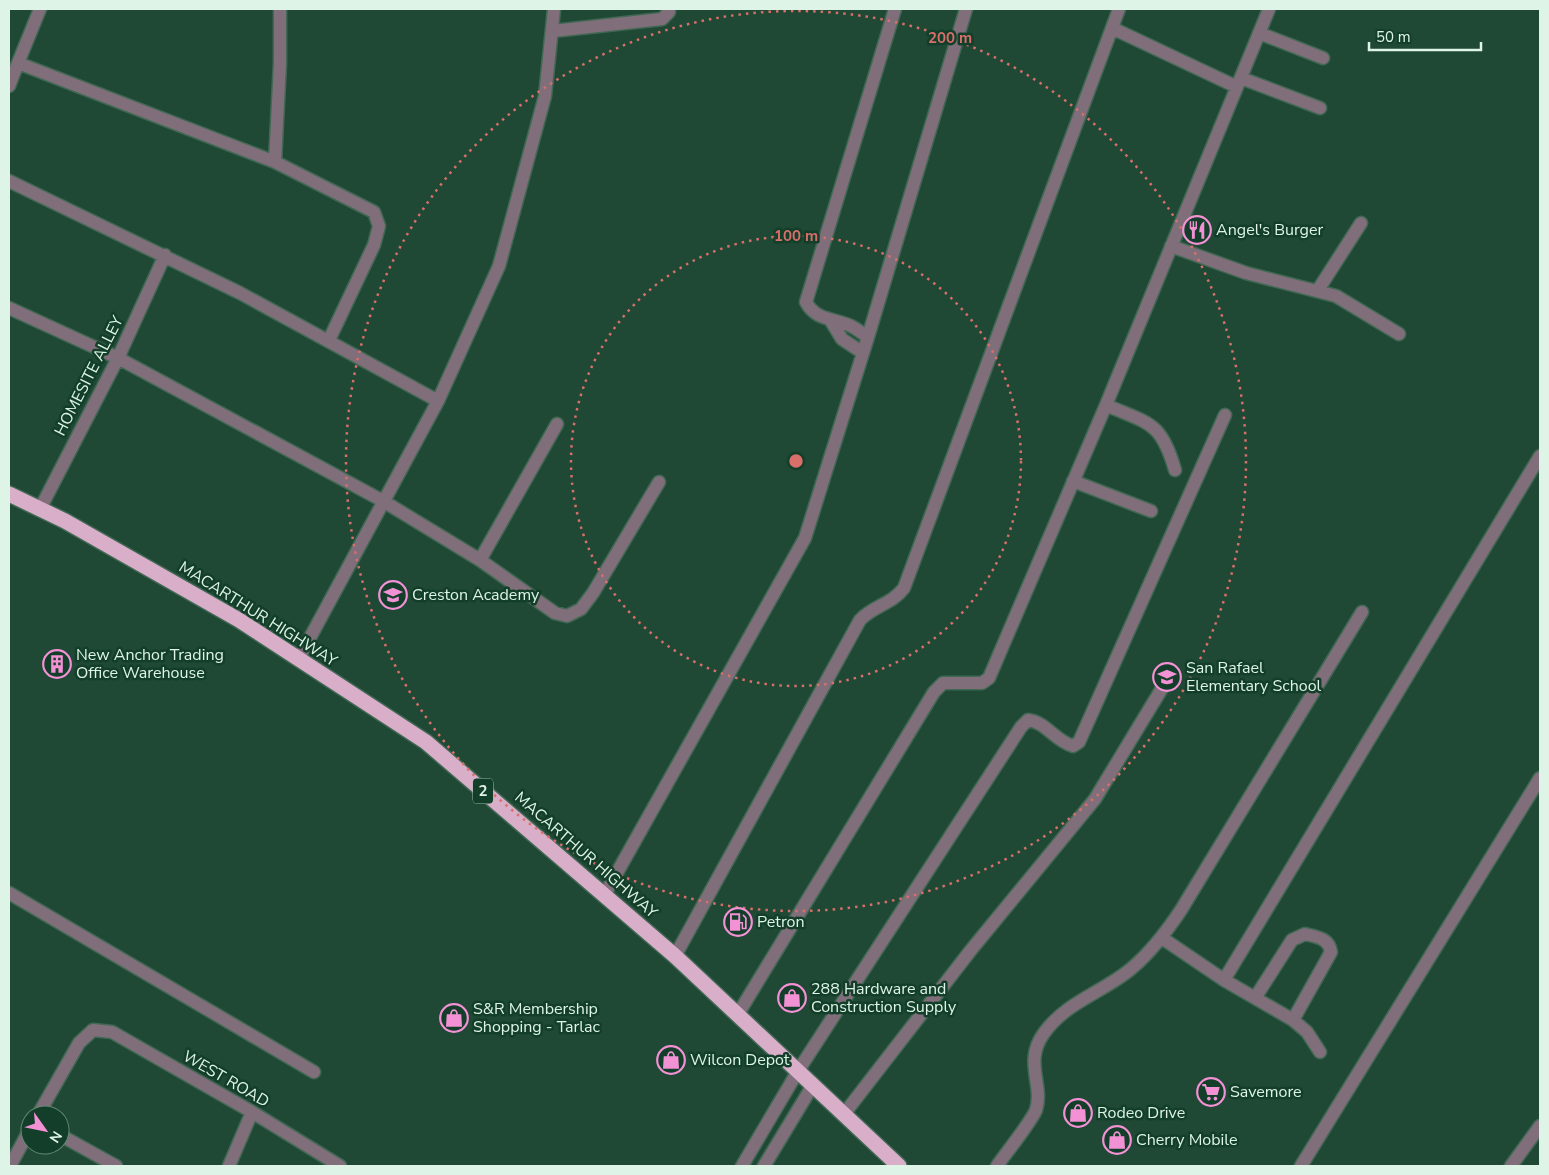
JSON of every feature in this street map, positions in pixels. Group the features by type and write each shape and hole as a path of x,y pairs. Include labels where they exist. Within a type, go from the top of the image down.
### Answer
{"highway":[{"name":"MACARTHUR HIGHWAY","path":"9,494 40,509 198,596 299,658 426,742 675,956 899,1166"}],"street":[{"path":"9,86 40,9"},
{"path":"275,162 280,63 280,9"},
{"path":"299,658 438,401 483,304 510,230 545,96 554,9"},
{"path":"553,31 662,19 669,12 669,9"},
{"path":"868,337 850,325 831,321 811,311 806,302 808,290 894,9"},
{"path":"605,894 800,549 864,353 966,9"},
{"path":"675,956 860,620 870,610 895,599 904,588 1119,9"},
{"path":"738,1014 934,692 943,683 982,683 989,678 1106,405 1269,9"},
{"path":"1112,28 1239,83 1320,108"},
{"path":"1259,33 1323,58"},
{"path":"18,63 275,162 374,212 379,226 374,246 329,340"},
{"path":"9,181 165,255 329,340 438,401"},
{"path":"1318,290 1361,223"},
{"path":"1171,246 1246,273 1336,296 1399,334"},
{"name":"HOMESITE ALLEY","path":"40,509 118,358 165,255"},
{"path":"9,308 118,358 383,500 480,560 555,613 568,616 581,608 593,593 659,482"},
{"path":"831,321 842,339 864,353"},
{"path":"1106,405 1157,429 1164,438 1175,470"},
{"path":"742,1166 798,1071 1021,728 1028,720 1036,721 1065,744 1073,746 1079,742 1225,415"},
{"path":"480,560 557,424"},
{"path":"1224,980 1540,456"},
{"path":"1073,481 1151,511"},
{"path":"997,1166 1036,1111 1038,1096 1034,1073 1036,1051 1044,1033 1072,1005 1097,992 1132,968 1162,938 1362,612"},
{"path":"844,1114 971,950 1095,799 1164,685"},
{"path":"1300,1166 1540,778"},
{"path":"9,893 314,1072"},
{"path":"1255,998 1292,940 1305,934 1324,939 1330,945 1331,952 1293,1020"},
{"path":"1162,938 1224,980 1293,1020 1307,1032 1320,1052"},
{"name":"WEST ROAD","path":"44,1105 80,1044 93,1030 112,1032 252,1112 340,1166"},
{"path":"764,1166 813,1085"},
{"path":"229,1166 252,1112"},
{"path":"1511,1166 1540,1126"},
{"path":"70,1141 108,1164"},
{"path":"10,1166 20,1148"}],"place":[{"name":"Angel's Burger","path":"1197,230"},
{"name":"Creston Academy","path":"393,595"},
{"name":"New Anchor Trading Office Warehouse","path":"57,664"},
{"name":"San Rafael Elementary School","path":"1167,677"},
{"name":"Petron","path":"738,922"},
{"name":"288 Hardware and Construction Supply","path":"792,998"},
{"name":"S&R Membership Shopping - Tarlac","path":"454,1018"},
{"name":"Wilcon Depot","path":"671,1060"},
{"name":"Savemore","path":"1211,1092"},
{"name":"Rodeo Drive","path":"1078,1113"},
{"name":"Cherry Mobile","path":"1117,1140"}]}
